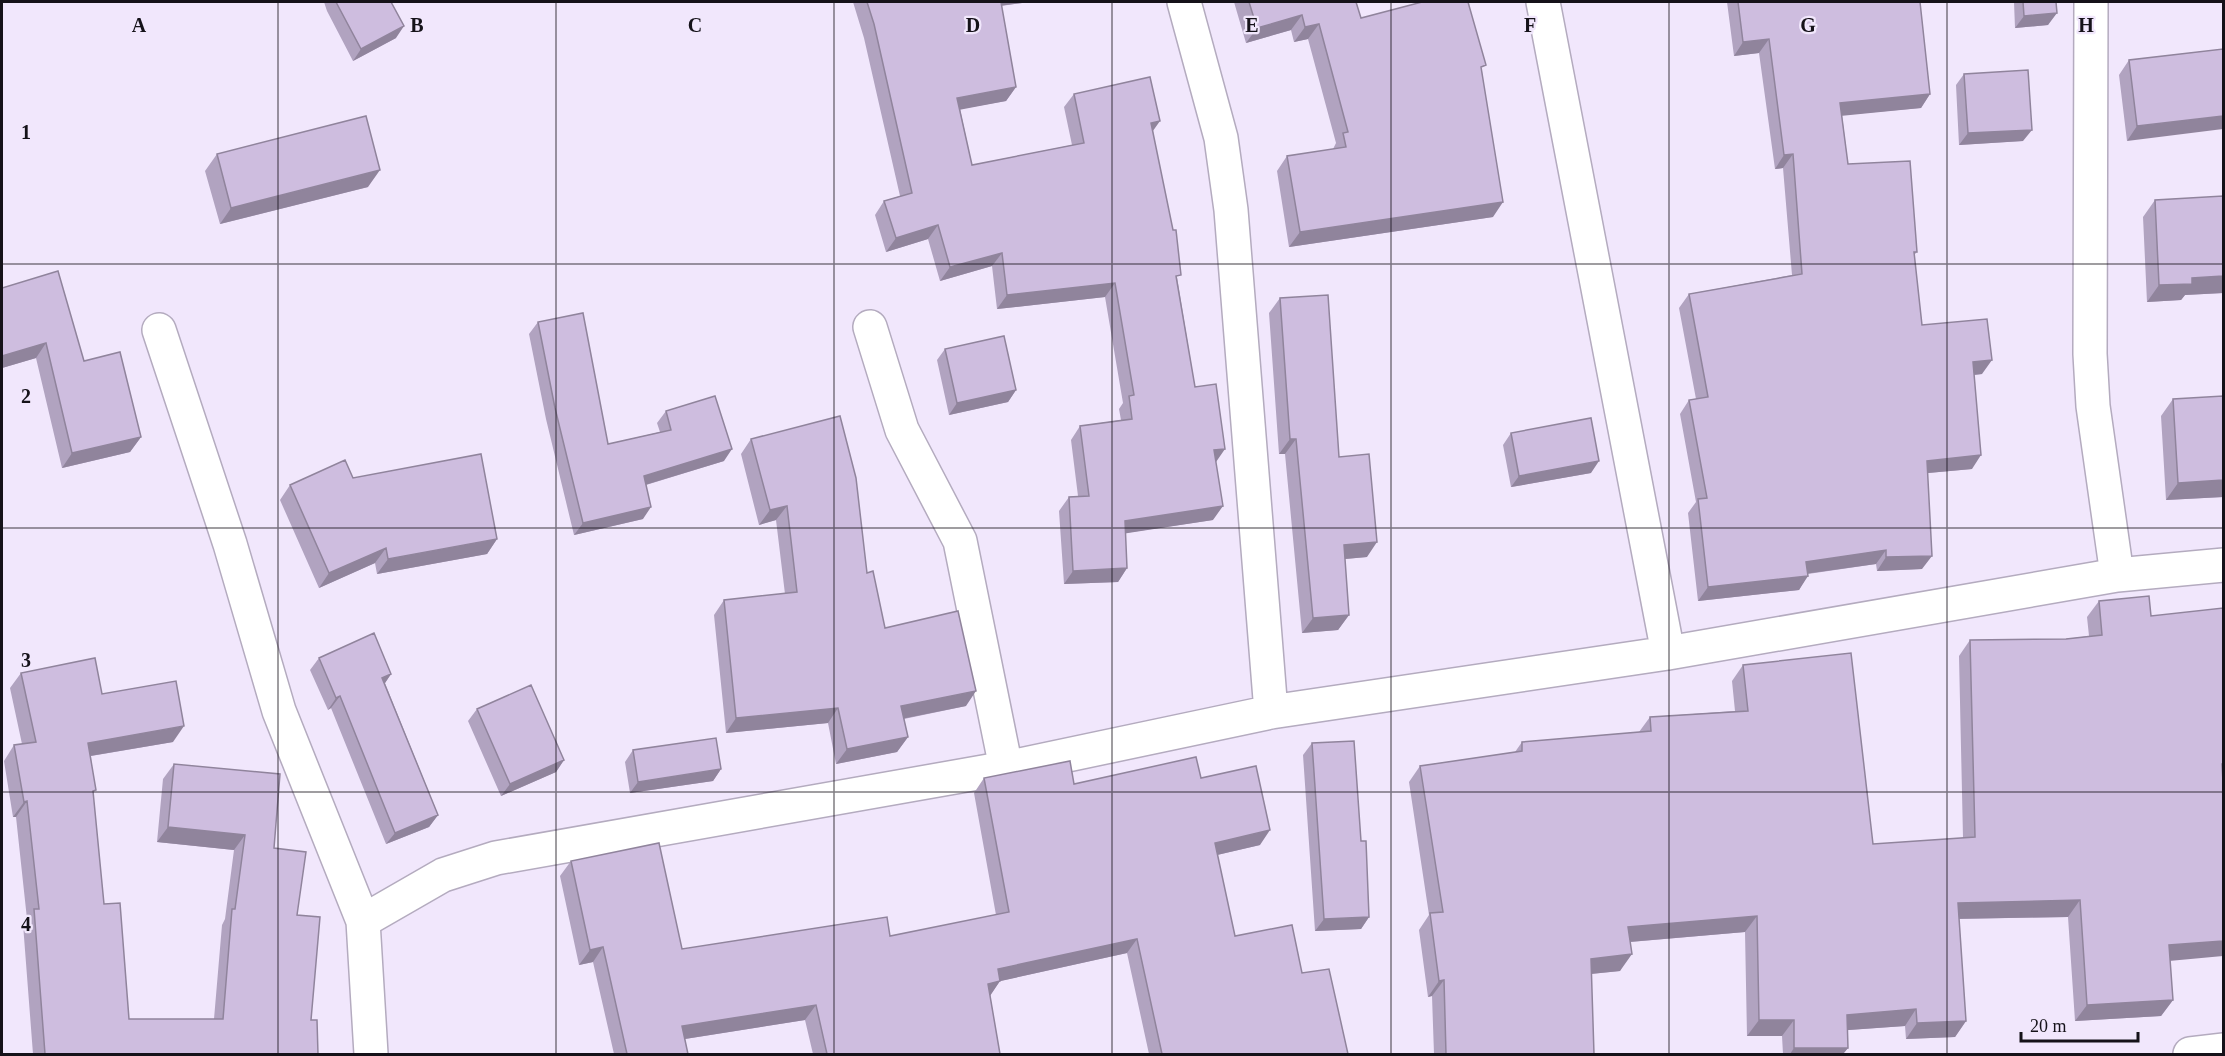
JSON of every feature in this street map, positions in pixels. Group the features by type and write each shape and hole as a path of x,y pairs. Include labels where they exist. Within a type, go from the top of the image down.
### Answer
{"street":[{"path":"1184,2 1221,138 1231,210 1271,712"},
{"path":"1543,2 1668,653"},
{"path":"2091,2 2090,354 2093,406 2117,575"},
{"path":"870,327 902,430 960,541 1006,768"},
{"path":"159,330 230,544 279,711 363,921 371,1054"},
{"path":"363,921 442,875 496,858 1006,768 1271,712 1668,653 2117,575 2223,565"},
{"path":"2190,1054 2223,1050"}],"building":[{"path":"336,2 391,2 404,26 361,49"},
{"path":"867,2 1001,2 1016,87 957,98 972,165 1084,143 1074,94 1150,77 1160,121 1151,123 1173,230 1176,230 1181,275 1176,276 1195,387 1216,384 1225,449 1214,450 1223,506 1125,521 1127,568 1073,571 1069,497 1089,496 1080,426 1132,419 1129,396 1134,395 1115,283 1007,295 1002,253 950,267 938,225 896,238 884,201 912,193"},
{"path":"1249,2 1356,2 1361,18 1422,2 1468,2 1486,65 1481,67 1503,202 1300,232 1287,156 1346,147 1343,133 1348,132 1319,24 1305,27 1302,15 1257,28"},
{"path":"1738,2 1920,2 1930,94 1840,103 1848,164 1910,161 1917,252 1914,252 1922,325 1987,319 1992,360 1973,362 1981,455 1927,461 1932,556 1886,557 1886,550 1806,562 1808,576 1708,587 1698,499 1707,498 1689,400 1708,397 1689,294 1802,274 1793,154 1784,155 1769,39 1743,42"},
{"path":"2023,2 2056,2 2057,13 2024,16"},
{"path":"2223,49 2223,116 2137,126 2129,60"},
{"path":"2028,70 2032,130 1968,133 1964,74"},
{"path":"366,116 380,170 231,208 217,154"},
{"path":"2223,196 2223,276 2192,278 2192,284 2159,285 2155,200"},
{"path":"58,271 84,361 120,352 141,437 72,453 46,343 2,356 2,288"},
{"path":"1328,295 1339,457 1369,454 1377,542 1344,545 1349,615 1313,618 1296,439 1290,439 1280,298"},
{"path":"583,313 608,444 671,430 666,411 715,396 732,449 644,476 651,507 583,523 555,408 538,322"},
{"path":"1004,336 1016,390 957,403 945,349"},
{"path":"2223,396 2223,480 2178,483 2173,399"},
{"path":"840,416 856,478 867,573 873,571 885,628 958,611 976,691 901,706 908,737 847,749 838,708 736,718 724,600 797,592 787,506 770,510 751,439"},
{"path":"1591,418 1599,461 1519,476 1511,433"},
{"path":"481,454 497,539 388,559 386,548 329,573 290,485 345,460 353,478"},
{"path":"2149,596 2151,616 2223,608 2223,941 2169,945 2173,1000 2087,1005 2080,900 1958,903 1966,1021 1917,1023 1916,1009 1847,1015 1848,1048 1794,1048 1794,1020 1759,1020 1757,916 1628,927 1632,954 1591,959 1594,1054 1446,1054 1444,980 1439,981 1430,913 1443,912 1420,766 1522,751 1522,742 1651,731 1650,717 1748,711 1743,665 1851,653 1873,844 1975,837 1970,640 2066,639 2102,635 2099,601"},
{"path":"374,633 391,674 382,678 438,815 395,833 340,696 336,698 319,658"},
{"path":"95,658 102,694 176,681 184,726 88,743 96,790 93,791 104,904 120,903 129,1019 223,1019 232,909 235,909 245,835 168,827 174,764 280,774 274,848 306,852 297,915 320,917 311,1020 317,1020 318,1054 45,1054 34,909 39,909 27,801 24,802 14,745 36,742 21,673"},
{"path":"531,685 564,760 510,784 477,709"},
{"path":"716,738 721,769 638,782 633,750"},
{"path":"1354,741 1361,841 1366,841 1369,917 1324,919 1312,743"},
{"path":"1196,757 1201,778 1256,766 1270,830 1215,843 1235,936 1292,925 1302,973 1329,969 1348,1054 1162,1054 1137,939 998,969 1000,981 988,984 1000,1054 827,1054 816,1005 682,1026 688,1054 627,1054 603,947 590,950 571,861 659,843 682,949 887,917 890,936 1009,912 984,778 1070,761 1074,784"}]}
